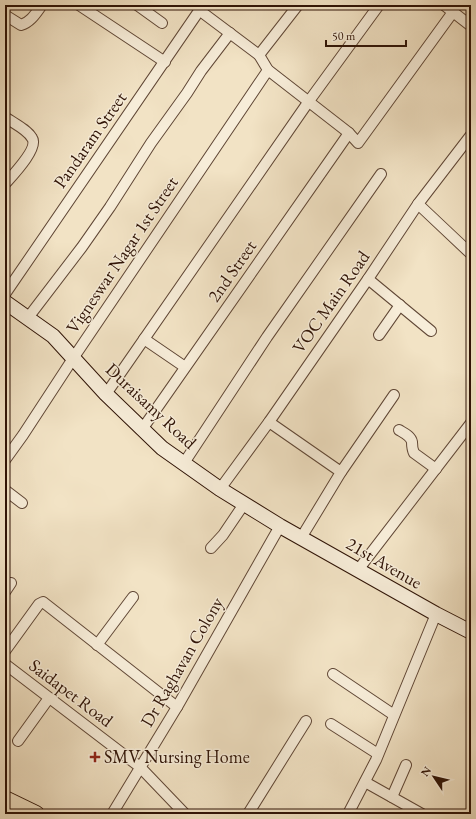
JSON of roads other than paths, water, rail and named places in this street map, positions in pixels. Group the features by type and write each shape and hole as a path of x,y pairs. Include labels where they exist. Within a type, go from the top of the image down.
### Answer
{"main road":[{"path":"12,802 36,814"}],"street":[{"path":"5,15 21,25 26,24 42,5"},
{"path":"79,5 165,62"},
{"path":"137,5 162,23"},
{"path":"259,55 298,5"},
{"path":"106,394 309,101 379,5"},
{"path":"444,5 471,26"},
{"path":"201,7 230,33 259,55 268,70 350,133 358,143 453,12"},
{"name":"Pandaram Street","path":"5,302 201,7"},
{"path":"27,319 86,241 110,207 151,143 201,71 230,33"},
{"name":"Vigneswar Nagar 1st Street","path":"5,460 268,70"},
{"path":"5,118 29,134 34,142 33,148 5,184"},
{"name":"2nd Street","path":"143,428 350,133"},
{"name":"VOC Main Road","path":"220,489 269,422 418,204 471,135"},
{"path":"189,467 184,463 188,456 267,338 381,174"},
{"path":"418,204 471,254"},
{"path":"368,279 431,331"},
{"name":"Duraisamy Road","path":"5,302 53,336 74,357 106,394 143,428 162,448 220,489 280,526"},
{"path":"379,335 400,304"},
{"path":"144,339 185,367"},
{"path":"301,538 341,472 394,395"},
{"path":"269,422 341,472"},
{"path":"358,570 471,423"},
{"path":"399,430 412,440 412,450 414,453 436,469"},
{"path":"5,490 22,503"},
{"path":"210,548 223,535 244,504"},
{"name":"21st Avenue","path":"280,526 436,614 471,632"},
{"name":"Dr Raghavan Colony","path":"112,814 177,707 280,526"},
{"path":"5,592 11,583"},
{"path":"97,645 133,597"},
{"path":"5,651 39,604 43,602 177,707"},
{"path":"348,814 378,754 436,614"},
{"name":"Saidapet Road","path":"5,664 140,767 185,814"},
{"path":"333,674 394,715"},
{"path":"18,741 49,698"},
{"path":"248,814 306,721"},
{"path":"331,724 378,754"},
{"path":"392,797 406,765"},
{"path":"365,782 422,814"},
{"path":"5,794 12,802"}],"railway":[{"path":"5,811 10,814"}],"place":[{"name":"SMV Nursing Home","path":"95,757"}]}
